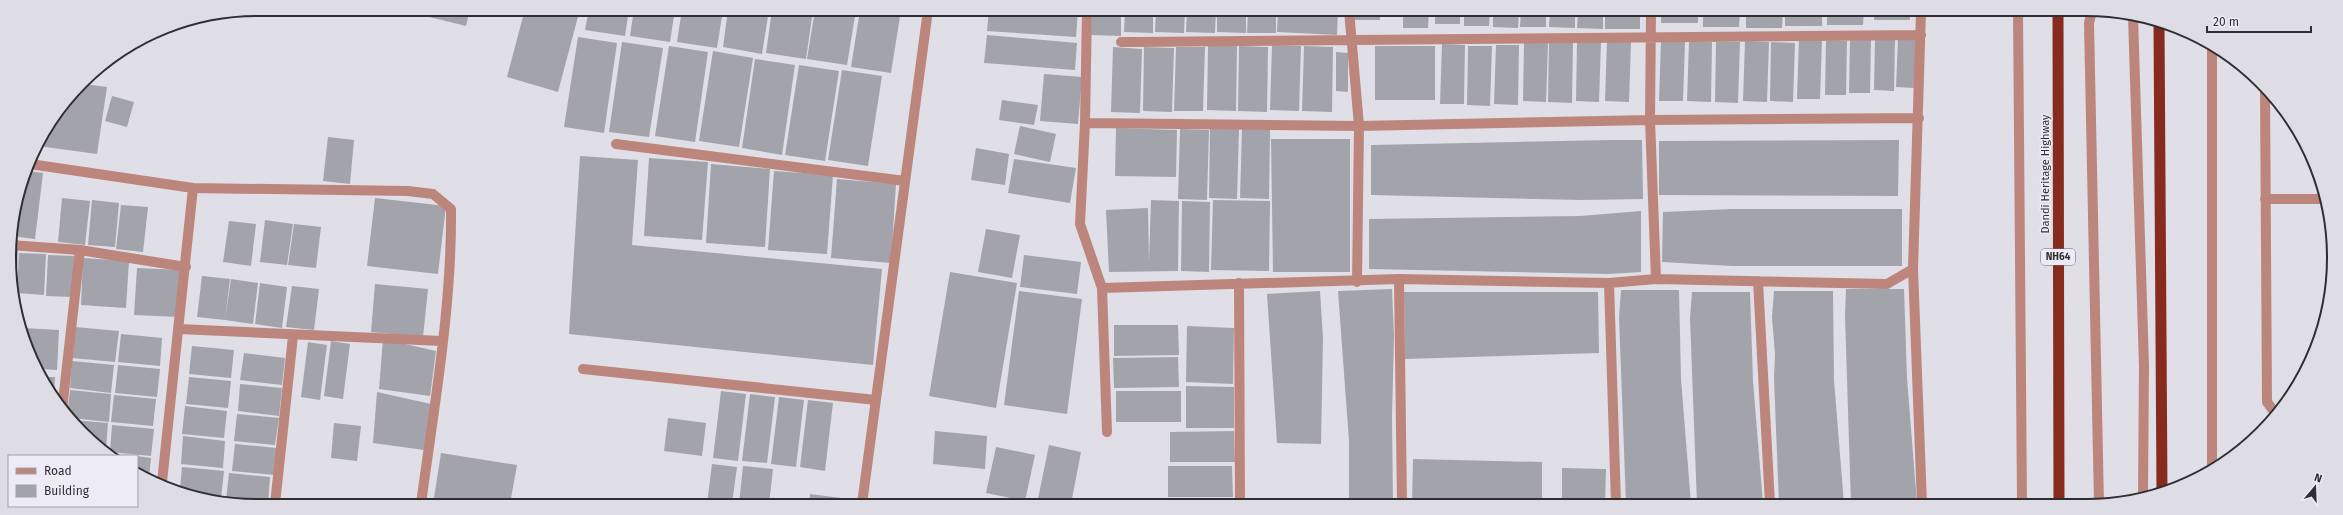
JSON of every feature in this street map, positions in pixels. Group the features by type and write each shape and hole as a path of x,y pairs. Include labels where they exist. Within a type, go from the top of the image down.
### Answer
{"highway":[{"name":"Dandi Heritage Highway","path":"2058,16 2059,499"},
{"path":"2159,28 2162,486"}],"street":[{"path":"863,499 927,16"},
{"path":"1087,16 1085,123 1080,224 1102,288 1107,432"},
{"path":"1348,16 1359,126 1357,282"},
{"path":"1651,16 1649,35 1650,120 1656,279"},
{"path":"1921,16 1919,118 1913,269 1922,499"},
{"path":"2018,16 2022,499"},
{"path":"2091,16 2089,23 2099,498"},
{"path":"2134,21 2144,366 2142,492"},
{"path":"1121,42 1350,41 1649,35 1921,35"},
{"path":"2212,52 2212,463"},
{"path":"2264,95 2267,402 2273,410"},
{"path":"1085,123 1359,126 1650,120 1919,118"},
{"path":"616,144 905,181"},
{"path":"34,165 193,188 408,191 433,194 451,209 451,244 442,341 423,499"},
{"path":"162,480 186,267 193,188"},
{"path":"2265,199 2320,199"},
{"path":"17,245 80,250 186,267"},
{"path":"63,401 80,250"},
{"path":"1102,288 1239,283 1357,282 1399,280 1609,283 1656,279 1887,284 1913,269"},
{"path":"1399,280 1402,499"},
{"path":"1758,282 1770,499"},
{"path":"1239,283 1240,499"},
{"path":"1609,283 1616,499"},
{"path":"179,329 293,336 442,341"},
{"path":"276,499 293,336"},
{"path":"583,370 876,400"}],"building":[{"path":"425,16 468,16 466,26"},
{"path":"523,16 578,16 558,92 507,77"},
{"path":"588,16 628,16 625,36 585,30"},
{"path":"633,16 674,16 670,42 630,36"},
{"path":"681,16 722,16 717,48 677,42"},
{"path":"727,16 768,16 762,54 723,47"},
{"path":"771,16 812,16 806,59 766,53"},
{"path":"814,16 855,16 847,65 807,59"},
{"path":"859,16 900,16 891,73 851,67"},
{"path":"988,16 1078,16 1076,37 987,31"},
{"path":"1092,16 1121,16 1121,36 1091,35"},
{"path":"1125,16 1153,16 1153,33 1124,32"},
{"path":"1156,16 1185,16 1184,33 1155,32"},
{"path":"1187,16 1216,16 1215,33 1186,32"},
{"path":"1217,16 1246,16 1246,33 1217,32"},
{"path":"1248,16 1276,16 1276,33 1247,33"},
{"path":"1278,16 1338,16 1337,35 1277,32"},
{"path":"1354,16 1380,16 1380,20 1354,20"},
{"path":"1403,16 1429,16 1428,28 1403,28"},
{"path":"1435,16 1460,16 1460,24 1435,24"},
{"path":"1464,16 1490,16 1489,26 1464,26"},
{"path":"1493,16 1519,16 1518,28 1493,27"},
{"path":"1521,16 1546,16 1546,27 1520,27"},
{"path":"1550,16 1575,16 1575,28 1549,27"},
{"path":"1578,16 1603,16 1603,29 1577,28"},
{"path":"1605,16 1640,16 1640,29 1605,29"},
{"path":"1661,16 1698,16 1698,23 1661,23"},
{"path":"1703,16 1740,16 1739,27 1703,27"},
{"path":"1746,16 1783,16 1782,28 1746,28"},
{"path":"1785,16 1822,16 1822,26 1785,26"},
{"path":"1827,16 1864,16 1863,25 1827,25"},
{"path":"1874,16 1910,16 1910,20 1874,20"},
{"path":"987,35 1077,43 1075,70 984,63"},
{"path":"578,37 617,43 604,133 564,127"},
{"path":"1799,38 1822,39 1820,99 1797,99"},
{"path":"1850,38 1871,39 1870,93 1849,93"},
{"path":"1875,39 1895,40 1894,91 1874,90"},
{"path":"1898,39 1917,40 1915,88 1896,87"},
{"path":"1826,40 1847,41 1846,95 1825,95"},
{"path":"1607,41 1631,42 1629,102 1605,101"},
{"path":"1661,41 1685,42 1683,101 1659,101"},
{"path":"1689,41 1712,42 1711,102 1687,101"},
{"path":"1745,41 1769,42 1767,102 1743,101"},
{"path":"622,42 663,48 649,137 609,132"},
{"path":"1524,42 1548,43 1546,102 1523,101"},
{"path":"1549,42 1573,43 1572,103 1548,102"},
{"path":"1577,42 1601,42 1599,102 1576,101"},
{"path":"1716,42 1740,42 1738,103 1715,102"},
{"path":"1771,42 1795,43 1793,102 1770,101"},
{"path":"1442,44 1465,45 1464,104 1440,104"},
{"path":"1272,45 1301,46 1299,111 1270,110"},
{"path":"1496,45 1519,45 1518,105 1494,104"},
{"path":"669,46 708,52 695,142 655,136"},
{"path":"1208,46 1237,46 1236,111 1207,110"},
{"path":"1239,46 1268,47 1267,112 1238,111"},
{"path":"1304,46 1333,47 1332,112 1302,111"},
{"path":"1375,46 1435,46 1435,100 1375,100"},
{"path":"1468,46 1492,46 1490,106 1467,105"},
{"path":"1113,47 1142,49 1140,113 1111,112"},
{"path":"1144,47 1174,48 1172,112 1143,111"},
{"path":"1176,47 1205,47 1203,111 1174,111"},
{"path":"713,51 753,58 739,147 699,141"},
{"path":"1336,52 1348,53 1348,92 1336,91"},
{"path":"755,59 795,65 782,155 742,148"},
{"path":"799,65 839,71 825,161 785,155"},
{"path":"842,70 882,76 868,166 828,160"},
{"path":"1044,74 1082,77 1078,124 1040,121"},
{"path":"89,85 107,87 97,154 43,147 66,110"},
{"path":"112,96 134,102 127,127 105,121"},
{"path":"1002,100 1038,105 1034,125 999,120"},
{"path":"1020,126 1056,134 1050,162 1014,154"},
{"path":"1116,128 1177,130 1176,177 1115,176"},
{"path":"1210,128 1239,129 1237,199 1209,198"},
{"path":"1242,128 1270,129 1269,199 1240,198"},
{"path":"1180,129 1209,130 1207,200 1178,199"},
{"path":"328,137 354,140 350,184 323,181"},
{"path":"1271,139 1350,139 1350,272 1273,272"},
{"path":"1642,140 1643,199 1582,200 1371,195 1371,145"},
{"path":"1899,140 1898,196 1659,195 1659,141"},
{"path":"976,148 1009,154 1005,185 971,180"},
{"path":"580,156 638,160 632,245 882,269 873,365 569,334"},
{"path":"649,158 708,162 702,240 644,236"},
{"path":"1014,159 1076,168 1070,203 1008,193"},
{"path":"711,164 770,169 765,247 706,243"},
{"path":"774,171 833,175 827,254 768,250"},
{"path":"32,172 43,173 35,239 17,237 24,195"},
{"path":"837,179 896,184 891,263 831,258"},
{"path":"62,198 90,201 85,245 58,242"},
{"path":"375,198 446,206 438,274 367,266"},
{"path":"92,200 119,203 115,247 88,245"},
{"path":"1151,200 1179,201 1178,271 1109,272 1106,210 1148,208 1149,261"},
{"path":"1213,200 1270,201 1269,271 1211,270"},
{"path":"1182,201 1210,202 1209,272 1181,271"},
{"path":"121,205 148,207 143,252 116,249"},
{"path":"1732,209 1902,209 1902,266 1732,266 1662,262 1663,212"},
{"path":"1641,211 1641,272 1608,274 1369,269 1369,219 1580,216"},
{"path":"265,220 293,224 287,265 260,262"},
{"path":"229,221 256,224 251,266 223,262"},
{"path":"294,224 321,227 316,268 288,265"},
{"path":"986,229 1020,235 1012,278 978,272"},
{"path":"17,250 18,250 17,270 16,258"},
{"path":"19,253 46,254 44,295 19,293 18,282"},
{"path":"48,255 75,256 73,297 46,296"},
{"path":"1024,255 1081,262 1077,294 1020,287"},
{"path":"83,258 129,261 126,308 81,305"},
{"path":"137,268 182,270 179,317 134,315"},
{"path":"950,272 1017,283 996,408 929,396"},
{"path":"202,276 230,279 225,320 197,317"},
{"path":"231,279 258,283 253,324 225,320"},
{"path":"260,283 287,287 282,328 255,324"},
{"path":"375,284 428,289 423,337 371,332"},
{"path":"292,286 319,289 314,330 286,327"},
{"path":"1392,289 1394,336 1392,418 1393,499 1349,499 1349,441 1338,291"},
{"path":"1846,289 1904,289 1907,378 1917,499 1851,499 1845,316"},
{"path":"1621,290 1679,290 1681,379 1691,499 1626,499 1619,317"},
{"path":"1019,291 1082,299 1067,414 1004,405"},
{"path":"1320,291 1323,338 1321,444 1277,443 1267,294"},
{"path":"1774,291 1833,291 1834,380 1844,499 1779,499 1774,379 1775,354 1772,317"},
{"path":"1404,292 1598,292 1599,353 1405,359"},
{"path":"1692,292 1750,292 1753,381 1763,499 1697,499 1690,318"},
{"path":"1114,325 1178,325 1179,355 1114,356"},
{"path":"1187,326 1234,328 1233,384 1186,382"},
{"path":"75,327 119,331 115,362 72,358"},
{"path":"27,328 59,330 57,370 44,369 34,350"},
{"path":"121,334 162,338 160,366 118,362"},
{"path":"383,339 436,351 430,396 379,389"},
{"path":"331,341 350,344 343,399 324,396"},
{"path":"308,342 327,345 320,400 301,397"},
{"path":"192,346 234,350 231,378 189,374"},
{"path":"244,353 285,358 282,385 240,380"},
{"path":"1178,357 1179,387 1114,388 1113,358"},
{"path":"72,361 114,365 111,393 70,388"},
{"path":"118,365 160,369 157,397 115,393"},
{"path":"48,377 55,377 54,388"},
{"path":"189,377 231,381 228,408 186,404"},
{"path":"240,384 282,388 279,416 238,411"},
{"path":"1186,386 1234,387 1234,428 1186,428"},
{"path":"70,390 111,394 109,422 78,419 68,407"},
{"path":"721,391 746,394 738,461 713,458"},
{"path":"1116,391 1181,391 1181,422 1116,422"},
{"path":"377,392 431,404 424,450 373,443"},
{"path":"750,394 775,397 767,463 742,461"},
{"path":"114,395 156,399 153,426 111,422"},
{"path":"779,397 804,400 796,467 771,464"},
{"path":"808,400 833,403 825,471 800,467"},
{"path":"185,406 227,411 224,438 182,434"},
{"path":"237,414 279,418 275,445 234,441"},
{"path":"668,418 706,423 702,456 664,451"},
{"path":"80,421 108,423 106,446"},
{"path":"334,423 361,426 357,461 331,458"},
{"path":"112,425 154,429 151,456 115,452 110,449"},
{"path":"935,431 987,436 985,469 933,464"},
{"path":"1234,431 1235,462 1170,462 1170,432"},
{"path":"183,436 225,441 223,468 181,464"},
{"path":"235,444 277,448 274,475 232,471"},
{"path":"1049,445 1081,452 1072,499 1038,499"},
{"path":"996,447 1035,455 1025,499 1015,499 986,493"},
{"path":"441,453 517,465 511,499 434,499"},
{"path":"138,456 151,458 149,473 138,468"},
{"path":"1413,459 1542,462 1542,499 1412,499"},
{"path":"712,464 737,467 733,499 708,499"},
{"path":"743,466 773,469 770,499 740,499"},
{"path":"1168,466 1232,466 1233,497 1168,497"},
{"path":"182,467 224,471 221,496 195,491 180,486"},
{"path":"1562,468 1606,469 1605,499 1562,499"},
{"path":"229,473 270,477 268,499 226,497"},
{"path":"810,494 849,499 810,499"}]}
